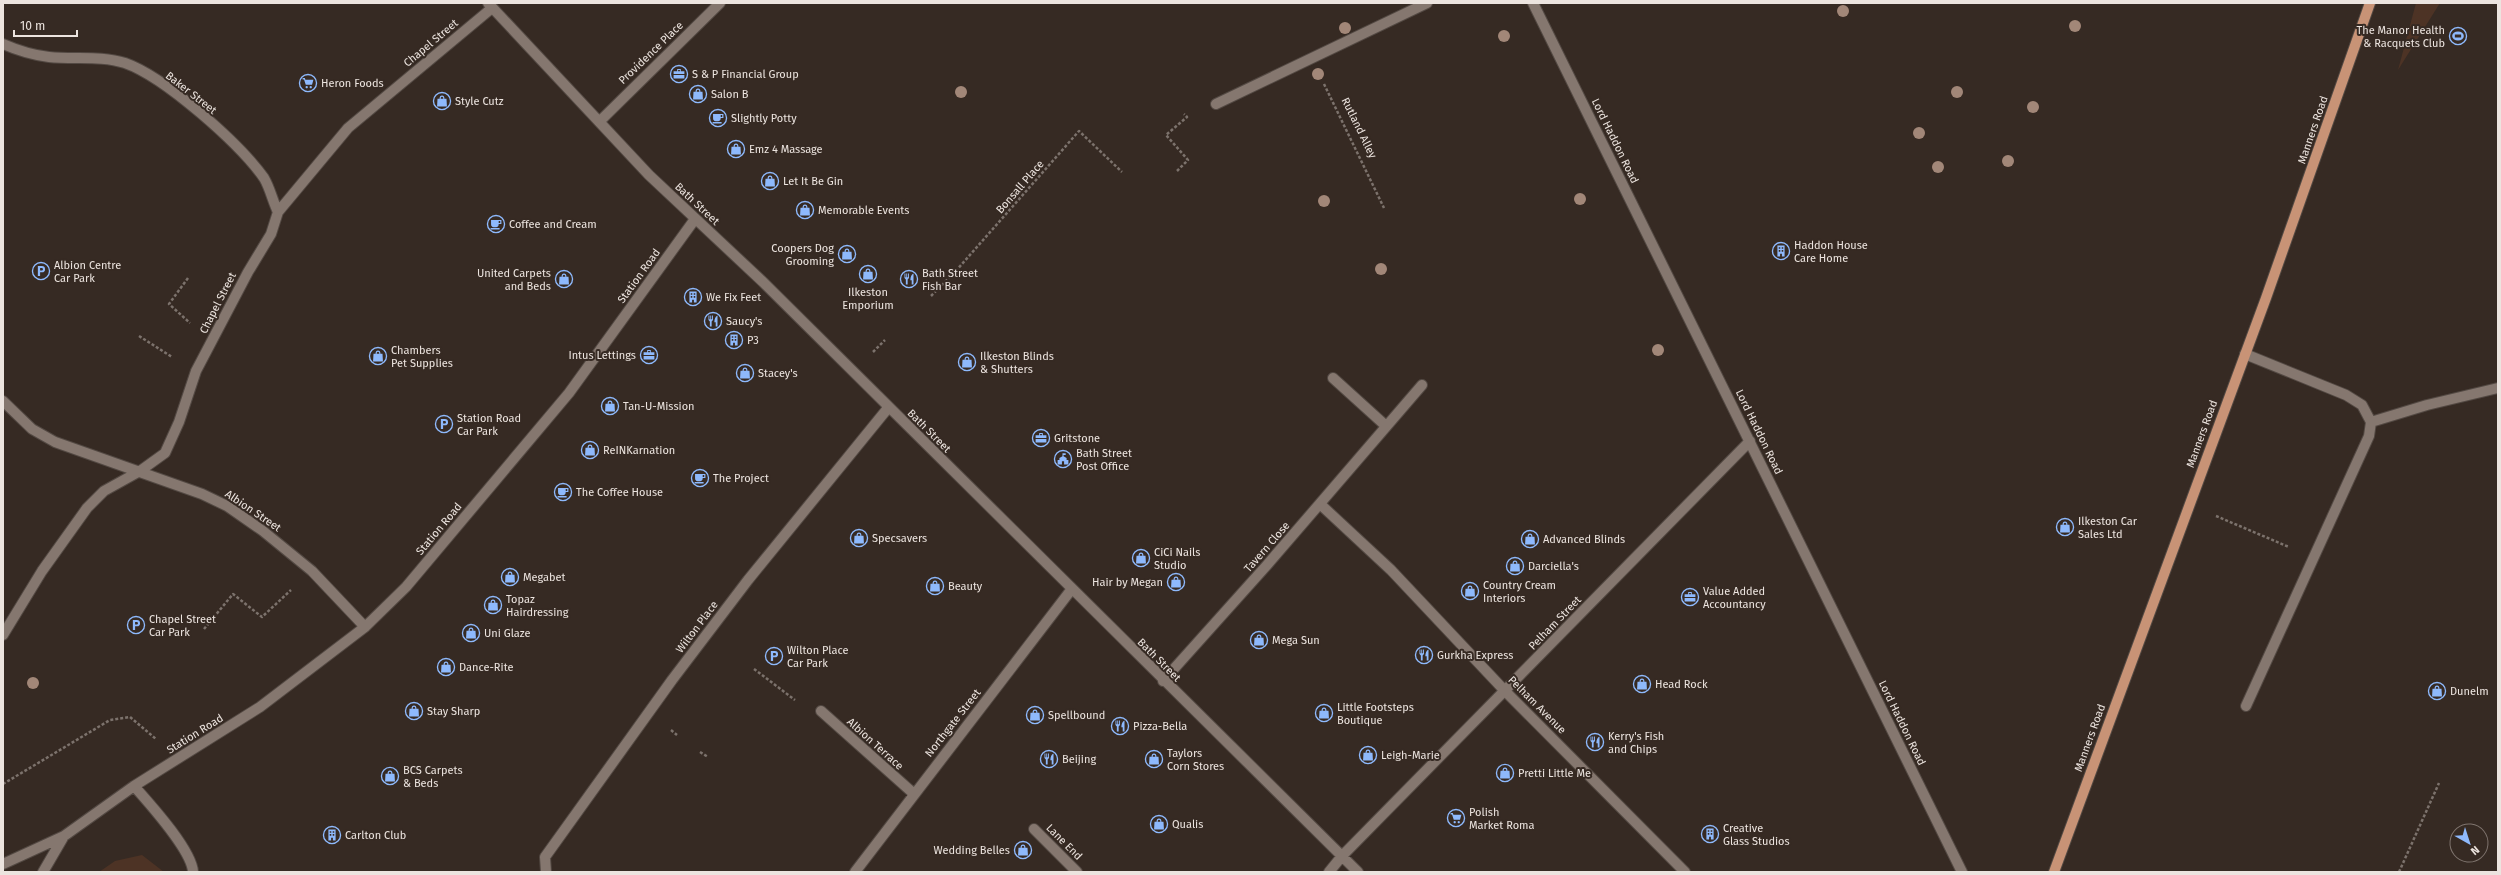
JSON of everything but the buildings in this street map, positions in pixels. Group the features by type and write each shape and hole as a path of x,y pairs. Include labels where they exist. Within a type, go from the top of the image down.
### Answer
{"main road":[{"name":"Manners Road","path":"2054,872 2244,354 2370,3"}],"street":[{"name":"Providence Place","path":"600,121 720,3"},
{"path":"1216,104 1427,3"},
{"name":"Lord Haddon Road","path":"1533,3 1962,872"},
{"name":"Bath Street","path":"490,5 649,175 763,282 1071,590 1358,872"},
{"name":"Chapel Street","path":"3,635 42,571 87,508 104,491 140,471 164,453 179,422 196,371 248,272 271,234 278,212 348,128 490,5"},
{"name":"Baker Street","path":"3,44 24,53 51,57 93,58 125,63 163,84 193,107 243,154 265,179 278,212"},
{"name":"Station Road","path":"3,864 64,836 134,786 260,707 365,627 406,587 569,392 695,219"},
{"path":"2244,354 2346,395 2362,405 2371,422 2369,436 2315,558 2246,706"},
{"path":"1333,378 1386,426"},
{"name":"Tavern Close","path":"1163,681 1320,504 1422,385"},
{"path":"2371,422 2427,405 2498,388"},
{"name":"Albion Street","path":"3,401 32,429 55,442 202,494 227,506 263,531 312,571 365,627"},
{"name":"Wilton Place","path":"546,872 545,857 672,680 748,580 888,408"},
{"name":"Pelham Street","path":"1329,872 1342,856 1750,441"},
{"name":"Pelham Avenue","path":"1320,504 1391,570 1505,691 1685,872"},
{"name":"Northgate Street","path":"855,872 913,794 1071,590"},
{"name":"Albion Terrace","path":"821,712 913,794"},
{"path":"134,786 167,823 185,852 193,872"},
{"name":"Lane End","path":"1034,829 1077,872"},
{"name":"Station Road","path":"43,872 64,836"}],"path":[{"name":"Rutland Alley","path":"1312,58 1384,208"},
{"path":"1177,172 1188,160 1166,135 1187,117 1184,114"},
{"name":"Bonsall Place","path":"931,296 955,272 1079,131 1122,172"},
{"path":"172,300 188,278"},
{"path":"139,336 160,349"},
{"path":"2189,505 2315,558"},
{"path":"204,629 233,594 262,617 312,571"},
{"path":"754,669 807,709 821,712"},
{"path":"3,784 110,720 130,717 179,758"},
{"path":"700,752 708,757"},
{"path":"2399,872 2440,783"}],"shaded area":[{"path":"2416,3 2440,3 2398,70"},
{"path":"142,855 164,872 99,872 115,861"}],"place":[{"name":"The Manor Health & Racquets Club","path":"2458,36"},
{"name":"S & P Financial Group","path":"679,74"},
{"name":"Heron Foods","path":"308,83"},
{"name":"Salon B","path":"698,94"},
{"name":"Style Cutz","path":"442,101"},
{"name":"Slightly Potty","path":"718,118"},
{"name":"Emz 4 Massage","path":"736,149"},
{"name":"Let It Be Gin","path":"770,181"},
{"name":"Memorable Events","path":"805,210"},
{"name":"Coffee and Cream","path":"496,224"},
{"name":"Haddon House Care Home","path":"1781,251"},
{"name":"Coopers Dog Grooming","path":"847,254"},
{"name":"Albion Centre Car Park","path":"41,271"},
{"name":"Ilkeston Emporium","path":"868,274"},
{"name":"United Carpets and Beds","path":"564,279"},
{"name":"Bath Street Fish Bar","path":"909,279"},
{"name":"We Fix Feet","path":"693,297"},
{"name":"Saucy's","path":"713,321"},
{"name":"P3","path":"734,340"},
{"name":"Intus Lettings","path":"649,355"},
{"name":"Chambers Pet Supplies","path":"378,356"},
{"name":"Ilkeston Blinds & Shutters","path":"967,362"},
{"name":"Stacey's","path":"745,373"},
{"name":"Tan-U-Mission","path":"610,406"},
{"name":"Station Road Car Park","path":"444,424"},
{"name":"Gritstone","path":"1041,438"},
{"name":"ReINKarnation","path":"590,450"},
{"name":"Bath Street Post Office","path":"1063,459"},
{"name":"The Project","path":"700,478"},
{"name":"The Coffee House","path":"563,492"},
{"name":"Ilkeston Car Sales Ltd","path":"2065,527"},
{"name":"Specsavers","path":"859,538"},
{"name":"Advanced Blinds","path":"1530,539"},
{"name":"CiCi Nails Studio","path":"1141,558"},
{"name":"Darciella's","path":"1515,566"},
{"name":"Megabet","path":"510,577"},
{"name":"Hair by Megan","path":"1176,582"},
{"name":"Beauty","path":"935,586"},
{"name":"Country Cream Interiors","path":"1470,591"},
{"name":"Value Added Accountancy","path":"1690,597"},
{"name":"Topaz Hairdressing","path":"493,605"},
{"name":"Chapel Street Car Park","path":"136,625"},
{"name":"Uni Glaze","path":"471,633"},
{"name":"Mega Sun","path":"1259,640"},
{"name":"Gurkha Express","path":"1424,655"},
{"name":"Wilton Place Car Park","path":"774,656"},
{"name":"Dance-Rite","path":"446,667"},
{"name":"Head Rock","path":"1642,684"},
{"name":"Dunelm","path":"2437,691"},
{"name":"Stay Sharp","path":"414,711"},
{"name":"Little Footsteps Boutique","path":"1324,713"},
{"name":"Spellbound","path":"1035,715"},
{"name":"Pizza-Bella","path":"1120,726"},
{"name":"Kerry's Fish and Chips","path":"1595,742"},
{"name":"Leigh-Marie","path":"1368,755"},
{"name":"Beijing","path":"1049,759"},
{"name":"Taylors Corn Stores","path":"1154,759"},
{"name":"Pretti Little Me","path":"1505,773"},
{"name":"BCS Carpets & Beds","path":"390,776"},
{"name":"Polish Market Roma","path":"1456,818"},
{"name":"Qualis","path":"1159,824"},
{"name":"Creative Glass Studios","path":"1710,834"},
{"name":"Carlton Club","path":"332,835"},
{"name":"Wedding Belles","path":"1023,850"}]}
